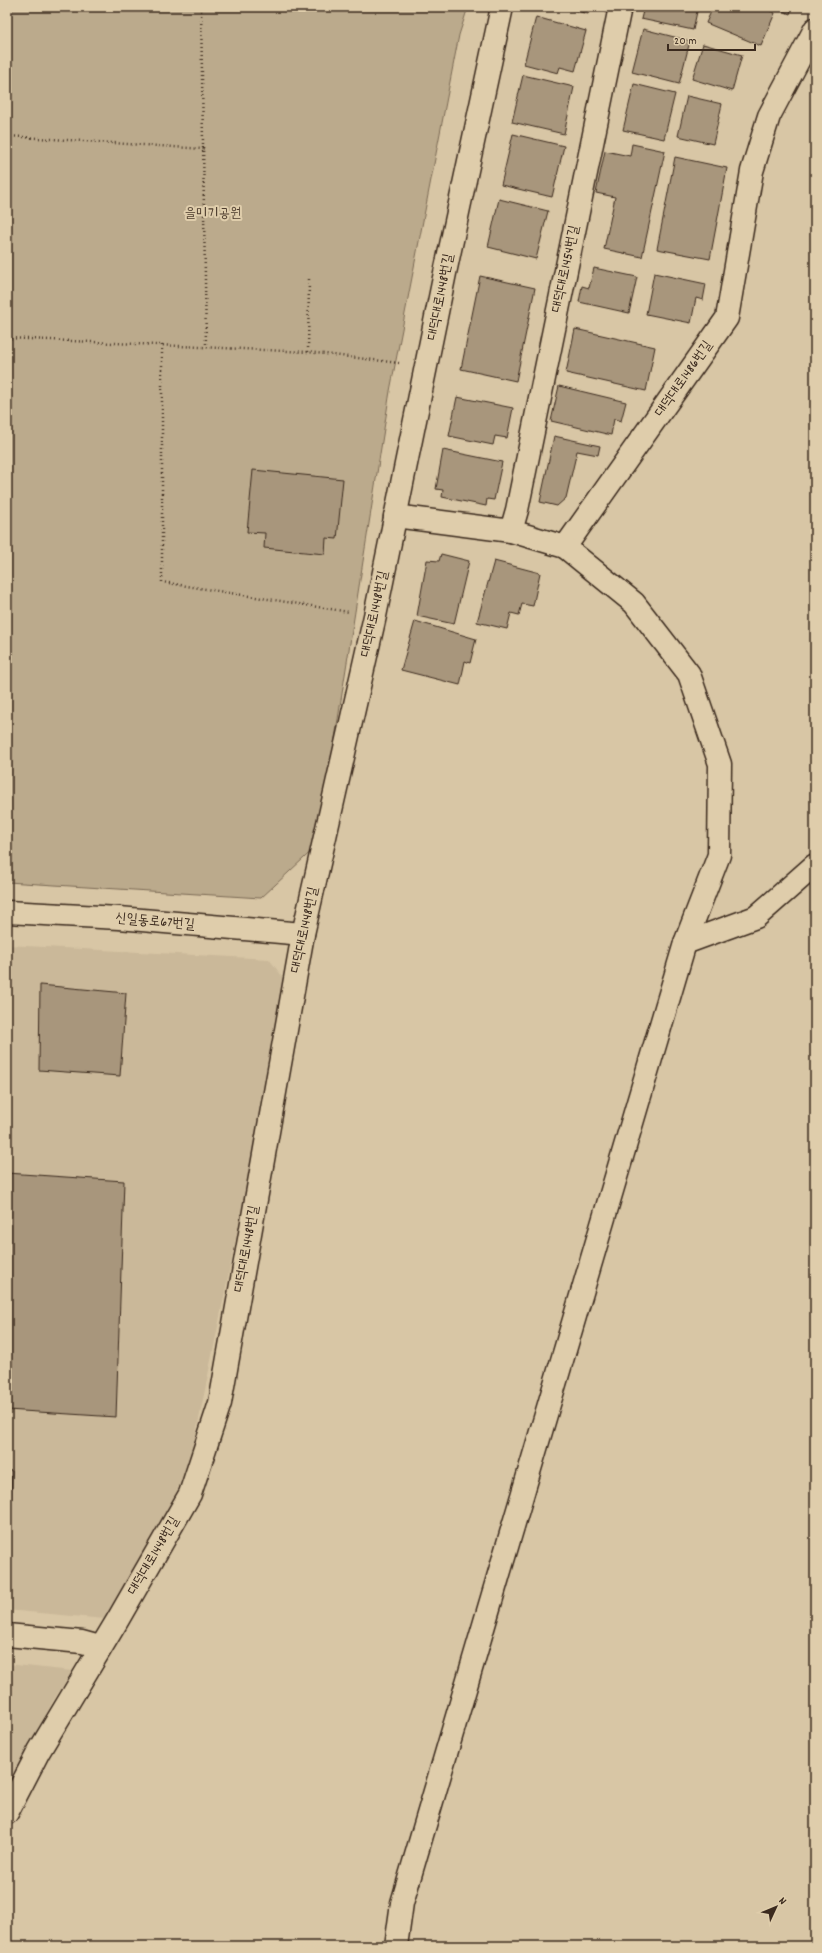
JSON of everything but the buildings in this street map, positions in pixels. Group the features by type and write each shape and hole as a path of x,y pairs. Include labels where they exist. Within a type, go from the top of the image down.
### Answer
{"street":[{"name":"대덕대로1448번길","path":"7,1813 39,1751 100,1647 117,1621 190,1494 220,1403 303,934 375,616 502,7"},
{"name":"대덕대로1454번길","path":"511,531 517,510 620,7"},
{"name":"대덕대로1486번길","path":"565,547 727,318 752,171 769,116 815,29"},
{"path":"395,516 511,531 565,547 634,603 689,674 720,764 719,855 684,943 402,1903 396,1946"},
{"path":"684,943 756,917 815,865"},
{"name":"신일동로67번길","path":"7,912 119,918 303,934"},
{"path":"7,1635 82,1642 100,1647"}],"path":[{"path":"201,7 206,347"},
{"path":"7,136 204,149"},
{"path":"308,352 309,278"},
{"path":"7,338 308,352 427,367"},
{"path":"162,345 162,582 375,616"}],"shaded area":[{"path":"7,945 269,959 288,984 191,1458 168,1512 130,1581 105,1619 7,1610"},
{"path":"7,1664 72,1671 53,1701 7,1792"}],"green space":[{"name":"을미기공원","path":"7,7 468,7 459,35 390,391 318,845 261,898 7,882"}]}
